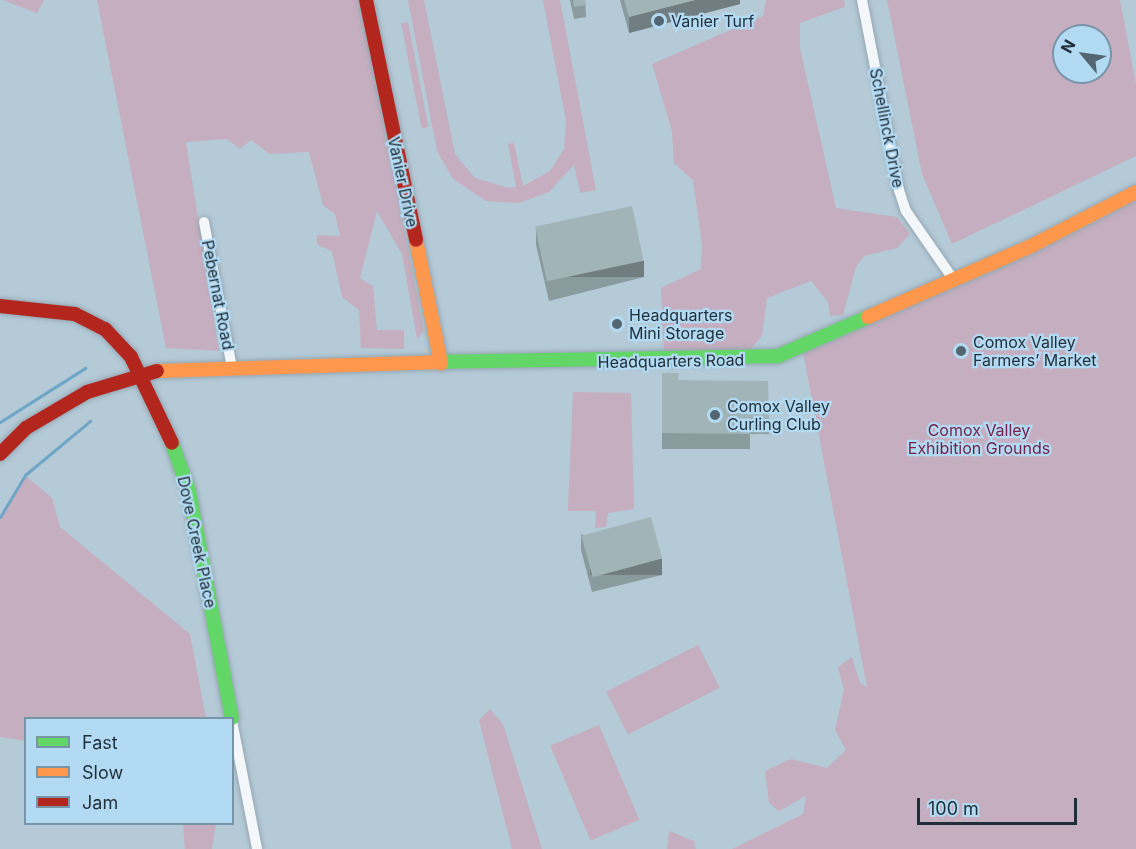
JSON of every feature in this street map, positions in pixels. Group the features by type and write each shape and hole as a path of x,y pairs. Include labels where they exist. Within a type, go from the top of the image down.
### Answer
{"main road":[{"name":"Vanier Drive","path":"366,0 441,363"},
{"name":"Headquarters Road","path":"0,454 55,409 139,373 170,367 232,368 778,356 953,279 1136,192"},
{"path":"0,306 75,314 92,321 119,342 139,373"},
{"name":"Dove Creek Place","path":"139,373 189,491 231,717"}],"street":[{"name":"Schellinck Drive","path":"862,0 899,190 906,211 953,279"},
{"name":"Pebernat Road","path":"204,222 232,368"},
{"name":"Dove Creek Place","path":"234,730 257,849"}],"green space":[{"path":"3,0 44,0 37,13"},
{"path":"97,0 359,0 424,331 417,339 402,254 377,211 360,278 373,286 377,330 404,330 404,349 361,348 359,310 342,297 332,251 317,245 317,235 340,236 335,214 323,205 309,152 270,154 251,140 240,149 227,139 186,142 219,351 166,348"},
{"path":"408,0 424,0 455,154 475,178 509,188 516,187 508,144 514,143 523,186 550,171 564,149 566,121 543,0 560,0 596,190 580,193 574,165 549,192 519,203 486,201 453,179 437,151"},
{"path":"766,0 844,0 845,7 800,23 800,48 836,208 897,217 910,234 897,248 864,256 856,267 843,315 830,316 828,302 811,281 767,298 762,336 748,352 664,353 661,288 701,269 702,245 693,180 674,163 672,131 652,64 763,16"},
{"path":"887,0 1120,0 1136,84 1136,156 952,244 922,174"},
{"path":"408,22 428,127 422,128 401,23"},
{"name":"Comox Valley Exhibition Grounds","path":"1136,192 1136,849 732,849 803,814 806,796 779,811 769,803 765,771 791,759 827,768 846,750 835,730 844,690 838,667 852,657 860,683 867,687 802,347"},
{"path":"573,392 631,393 634,509 608,513 606,527 595,528 596,511 568,511"},
{"path":"25,475 52,498 60,527 190,634 206,717 24,717 24,741 0,737 0,517"},
{"path":"698,645 720,688 628,735 606,692"},
{"path":"490,709 503,724 542,849 512,849 479,720"},
{"path":"599,725 639,820 590,841 550,746"},
{"path":"183,825 216,825 212,849 185,849"},
{"path":"669,831 694,841 696,849 667,849"}],"building":[{"path":"573,0 585,0 586,5 574,7"},
{"path":"624,0 695,0 629,17"},
{"path":"632,206 644,261 547,281 535,227"},
{"name":"Comox Valley Curling Club","path":"662,373 679,373 678,380 768,381 769,418 750,418 750,434 662,433"},
{"path":"651,517 662,559 593,577 581,536"}],"waterway":[{"path":"0,422 85,368"},
{"path":"0,517 25,475 90,421"}],"traffic: fast":[{"path":"437,362 778,356 868,317"},
{"path":"172,443 189,491 232,717"}],"traffic: slow":[{"path":"868,317 1031,246 1136,192"},
{"path":"416,240 441,363"},
{"path":"157,371 437,362"}],"traffic: jam":[{"path":"366,0 416,240"},
{"path":"0,306 75,314 105,329 131,357 172,443"},
{"path":"0,454 26,428 87,392 157,371"}],"place":[{"name":"Vanier Turf","path":"659,21"},
{"name":"Headquarters Mini Storage","path":"617,324"},
{"name":"Comox Valley Farmers’ Market","path":"961,351"},
{"name":"Comox Valley Curling Club","path":"715,415"}]}
